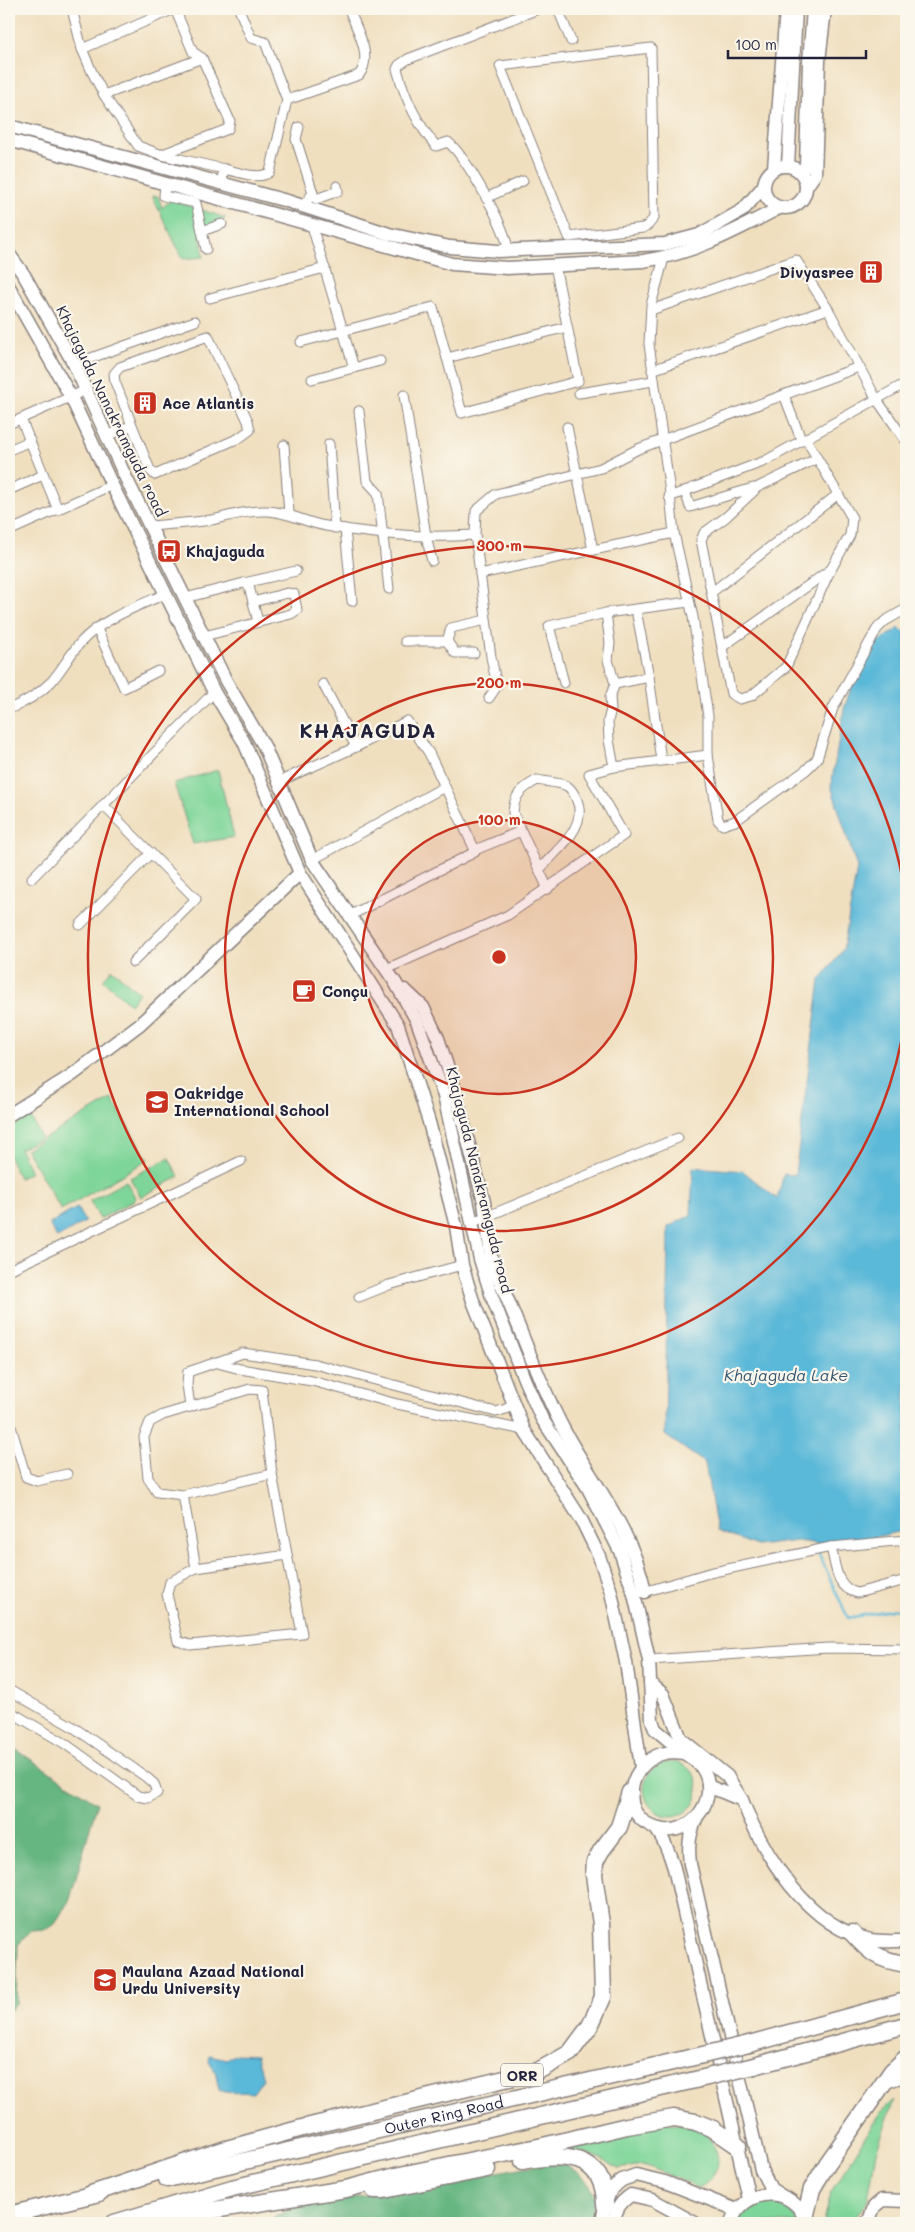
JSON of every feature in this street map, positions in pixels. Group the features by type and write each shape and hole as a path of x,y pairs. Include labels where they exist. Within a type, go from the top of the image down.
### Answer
{"highway":[{"name":"ORR","path":"225,2158 264,2139 354,2114 538,2071 570,2053 590,2026 603,1997 601,1924 594,1869 601,1851 619,1827 630,1792"},
{"path":"852,1933 869,1952 890,1962 906,1964"},
{"name":"Outer Ring Road","path":"9,2215 88,2196 225,2158 268,2157 749,2044 906,2000"},
{"name":"Outer Ring Road","path":"114,2223 232,2188 754,2066 906,2025"},
{"path":"805,2221 812,2189 827,2164 884,2083 906,2058"},
{"path":"132,2223 237,2207 277,2198 346,2189 627,2126 674,2118 696,2122 713,2129 738,2146"},
{"path":"346,2189 384,2190 542,2158 567,2157 578,2160 598,2174 604,2189 605,2205"}],"main road":[{"path":"779,208 768,200 768,177 786,9"},
{"path":"788,166 796,9"},
{"path":"9,140 452,264 507,268 643,261 664,258 704,246 779,208 792,207 798,204 805,194 806,187 815,174 813,9"},
{"path":"801,173 806,165 814,61 825,9"},
{"path":"9,126 214,182 312,202 394,235 450,247 508,250 665,244 699,235 743,210 768,177 788,166"},
{"path":"788,166 801,173 806,187"},
{"path":"390,248 394,235"},
{"name":"Khajaguda Nanakramguda road","path":"9,254 24,275 74,364 226,681 264,746 312,860 395,982 417,1020 438,1079 482,1265 503,1323 542,1419 588,1488 640,1593 649,1660 652,1720 655,1729 684,1753"},
{"name":"Khajaguda Nanakramguda road","path":"9,288 71,397 214,692 244,742 300,873 398,1025 429,1122 449,1196 462,1265 473,1301 524,1430 581,1519 599,1556 611,1592 626,1662 641,1767"},
{"path":"9,1115 72,1075 140,1024 300,873"},
{"path":"395,982 423,1007 438,1038 453,1084 484,1202 492,1264 552,1407 614,1511 632,1547 640,1593"},
{"path":"503,1323 516,1319"},
{"path":"650,1683 663,1694 681,1739 727,1776 742,1800 754,1830 793,1889 822,1917 852,1933 872,1940 906,1940"},
{"path":"663,1752 684,1753 702,1769 708,1786 704,1808 686,1826 671,1830 655,1828 642,1820 633,1807 630,1792 633,1778 641,1767 650,1758 663,1752"},
{"path":"708,1786 742,1800"},
{"path":"698,1815 691,1831 688,1845 690,1864 761,2170 771,2189 796,2205 805,2221"},
{"path":"655,1828 670,1854 674,1868 749,2199"},
{"path":"884,2083 906,2076"},
{"path":"602,2223 605,2205 612,2188 636,2175 665,2182 737,2210"},
{"path":"731,2223 737,2210 749,2199 766,2194 782,2196"},
{"path":"613,2223 616,2208 631,2195 647,2198 695,2223"},
{"path":"868,2223 874,2207 882,2200 906,2201"}],"street":[{"path":"72,9 82,49 104,95 138,146 162,155 259,176 270,172 287,100 265,42 251,38 239,9"},
{"path":"82,49 175,9 193,52 202,58 230,121 230,126 162,155"},
{"path":"287,100 359,75 366,67 366,54 349,9"},
{"path":"508,250 507,242 486,198 457,149 448,142 436,146 423,130 410,105 397,69 399,65 408,59 538,9"},
{"path":"558,9 571,41"},
{"path":"651,48 654,218 648,226 643,228 602,233 569,237 500,66 651,48"},
{"path":"104,95 202,58"},
{"path":"299,127 296,140 312,202 338,191 337,186"},
{"path":"211,165 214,182"},
{"path":"214,182 224,168"},
{"path":"486,198 523,181"},
{"path":"165,184 164,196 196,203 206,249"},
{"path":"202,231 222,224"},
{"path":"312,226 354,368"},
{"path":"609,247 613,232"},
{"path":"602,233 609,247"},
{"path":"664,258 651,310 649,344 674,533 689,602 708,716 708,755 718,820 722,825 728,825 735,821 799,775 816,759 833,708 877,629 885,621 906,609"},
{"path":"651,310 796,260 828,309 877,400 906,441"},
{"path":"301,342 432,307 462,413 578,381 555,265"},
{"path":"210,298 325,268"},
{"path":"652,370 828,309"},
{"path":"74,364 195,321"},
{"path":"447,358 568,327"},
{"path":"208,336 248,421 250,430 239,438 155,475 150,470 132,426 115,382 114,374 120,367 208,336"},
{"path":"312,379 380,362"},
{"path":"490,698 497,686 490,657 474,535 476,511 496,494 576,476 601,468 638,449 859,367"},
{"path":"579,393 653,380"},
{"path":"669,497 765,461 802,436 877,400 906,383"},
{"path":"9,424 86,390"},
{"path":"404,395 426,536 432,562"},
{"path":"754,489 726,517 704,533 701,540 731,694 740,699 751,696 786,667 831,570 850,535 852,518 802,436 784,395"},
{"path":"359,411 367,480 378,493 389,589"},
{"path":"21,419 58,510"},
{"path":"107,436 132,426"},
{"path":"567,427 592,550"},
{"path":"9,450 30,441"},
{"path":"329,444 352,601"},
{"path":"284,445 289,513"},
{"path":"685,491 690,507 754,489 816,459"},
{"path":"9,490 43,475"},
{"path":"9,531 112,485"},
{"path":"712,592 837,495"},
{"path":"151,526 211,520 253,510 289,513 323,526 383,533 426,536 474,535"},
{"path":"480,574 674,533"},
{"path":"722,646 831,570"},
{"path":"186,598 296,571"},
{"path":"244,583 249,586 258,622"},
{"path":"204,636 291,614 296,610 294,594 287,593 253,602"},
{"path":"9,709 22,704 51,681 82,641 97,629 144,603 165,594"},
{"path":"564,683 549,626 606,613 689,602"},
{"path":"636,610 649,678 661,760"},
{"path":"606,613 610,643 607,653 615,684 610,697 611,709 608,721 614,767"},
{"path":"447,640 451,628 486,620"},
{"path":"97,629 124,688 158,671"},
{"path":"405,641 447,640"},
{"path":"447,640 455,653 474,653"},
{"path":"615,684 649,678"},
{"path":"323,684 356,747"},
{"path":"32,878 214,692"},
{"path":"278,782 356,747 407,721 429,753 475,850"},
{"path":"386,969 490,924 530,902 624,835 589,774 614,767 708,755"},
{"path":"540,869 570,838 580,815 579,805 572,791 567,786 537,780 527,786 514,801 513,813 548,888"},
{"path":"312,860 444,786"},
{"path":"103,805 196,899 133,962"},
{"path":"351,915 475,852 475,850 521,830"},
{"path":"80,925 151,853"},
{"path":"473,1222 678,1138"},
{"path":"9,1270 240,1161"},
{"path":"359,1297 389,1285 462,1265"},
{"path":"192,1406 188,1372 243,1353 315,1364 496,1412 506,1409 514,1403"},
{"path":"214,1362 312,1381 397,1404 524,1430"},
{"path":"272,1474 183,1495 157,1492 148,1478 144,1437 150,1422 155,1418 250,1388 262,1390 272,1474 302,1634 190,1645 178,1641 167,1588 176,1578 196,1568 287,1555"},
{"path":"9,1420 26,1477 37,1481 67,1474"},
{"path":"183,1495 196,1568"},
{"path":"640,1593 709,1573 831,1547 906,1540"},
{"path":"831,1547 838,1580 849,1591 857,1592 906,1580"},
{"path":"649,1660 828,1648 906,1649"},
{"path":"9,1690 74,1727 146,1777 154,1784 157,1793 148,1798 138,1796 64,1743 9,1711"}],"green space":[{"path":"152,196 158,196 162,208 171,200 226,218 200,234 204,257 183,259"},
{"path":"218,770 234,837 193,844 174,783"},
{"path":"112,969 139,993 130,1004 103,980"},
{"path":"112,1099 148,1160 61,1210 26,1149"},
{"path":"31,1117 41,1138 20,1149 31,1172 19,1178 9,1157 9,1128"},
{"path":"169,1158 179,1177 141,1197 130,1178"},
{"path":"126,1181 136,1199 100,1219 90,1201"},
{"path":"9,1745 97,1803 70,1899 54,1925 46,1930 31,1931 18,1945 16,2003 9,2012"},
{"path":"671,1762 681,1764 690,1770 696,1779 698,1789 696,1799 690,1808 681,1814 671,1816 661,1814 652,1808 646,1799 644,1789 646,1779 652,1770 661,1764"},
{"path":"894,2100 876,2152 868,2199 852,2223 826,2223 827,2207 835,2185 876,2120"},
{"path":"663,2122 697,2128 706,2134 716,2150 718,2156 717,2168 710,2179 699,2188 642,2165 618,2169 586,2153 550,2150"},
{"path":"543,2164 565,2165 579,2173 589,2183 596,2199 590,2223 264,2223 295,2207"},
{"path":"767,2200 786,2207 798,2223 737,2223 749,2207"}],"water":[{"name":"Khajaguda Lake","path":"899,628 906,633 906,1530 836,1546 797,1541 757,1546 717,1531 705,1463 665,1435 668,1227 691,1215 693,1167 743,1171 777,1199 784,1174 795,1175 820,980 843,950 857,868 831,786 844,709 863,652"},
{"path":"77,1208 85,1222 57,1238 49,1224"},
{"path":"236,2054 257,2055 263,2079 253,2093 219,2090 215,2071 209,2062 210,2055 227,2059"}],"waterway":[{"path":"818,1553 848,1618 906,1607"}],"place":[{"name":"Divyasree","path":"871,272"},
{"name":"Ace Atlantis","path":"145,403"},
{"name":"Khajaguda","path":"169,551"},
{"name":"Conçu","path":"304,991"},
{"name":"Oakridge International School","path":"157,1102"},
{"name":"Maulana Azaad National Urdu University","path":"105,1980"}],"district":[{"name":"KHAJAGUDA","path":"368,730"}]}
